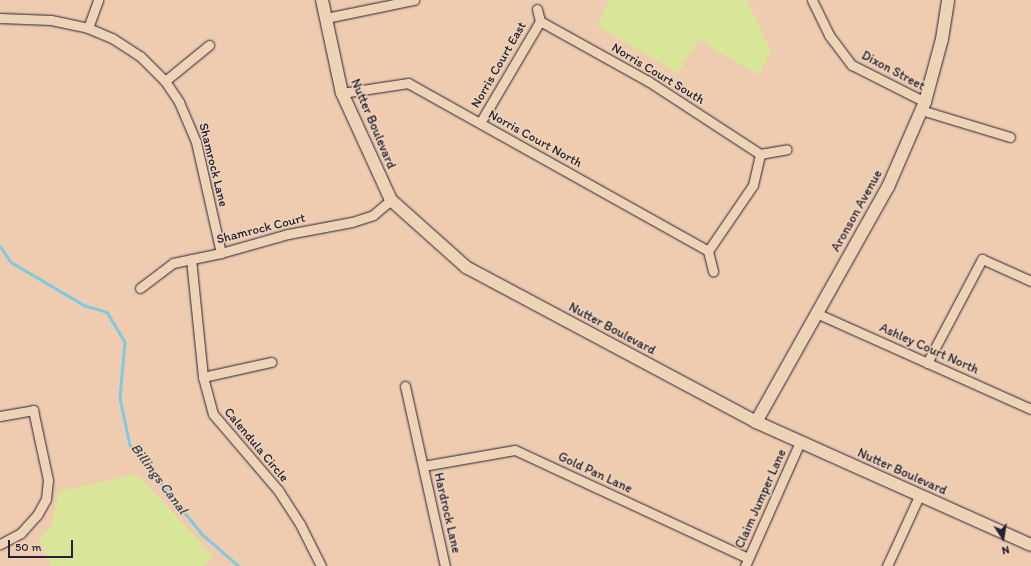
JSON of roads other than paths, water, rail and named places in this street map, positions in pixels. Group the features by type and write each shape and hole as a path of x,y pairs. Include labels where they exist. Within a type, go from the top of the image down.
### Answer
{"street":[{"path":"88,28 98,0"},
{"name":"Nutter Boulevard","path":"322,0 342,93 391,200 466,267 756,422 1031,545"},
{"path":"326,18 414,0"},
{"name":"Dixon Street","path":"812,0 829,35 852,65 923,106 1010,137"},
{"name":"Aronson Avenue","path":"756,422 888,187 923,106 942,39 948,0"},
{"path":"537,9 540,20"},
{"name":"Shamrock Lane","path":"0,18 51,20 88,28 112,38 140,56 165,82 179,102 196,142 221,253"},
{"name":"Norris Court East","path":"480,123 540,20"},
{"name":"Norris Court South","path":"540,20 648,81 760,154"},
{"path":"165,82 209,45"},
{"name":"Norris Court North","path":"342,93 408,83 708,251"},
{"path":"713,271 708,251 753,185 760,154 787,149"},
{"name":"Shamrock Court","path":"140,288 173,263 221,253 288,234 352,222 373,215 391,200"},
{"name":"Calendula Circle","path":"191,259 203,377 213,414 278,490 300,524 321,566"},
{"path":"927,363 982,260 1031,281"},
{"name":"Ashley Court North","path":"816,313 1031,409"},
{"path":"203,377 271,362"},
{"name":"Hardrock Lane","path":"405,386 445,566"},
{"path":"0,416 32,410 48,480 46,499 37,515 21,533 0,544"},
{"name":"Claim Jumper Lane","path":"747,562 800,442"},
{"name":"Gold Pan Lane","path":"423,466 515,450 747,562"},
{"path":"887,566 919,496"}],"waterway":[{"name":"Billings Canal","path":"0,246 11,262 84,305 107,312 125,342 120,398 130,445 203,535 239,566"}]}
